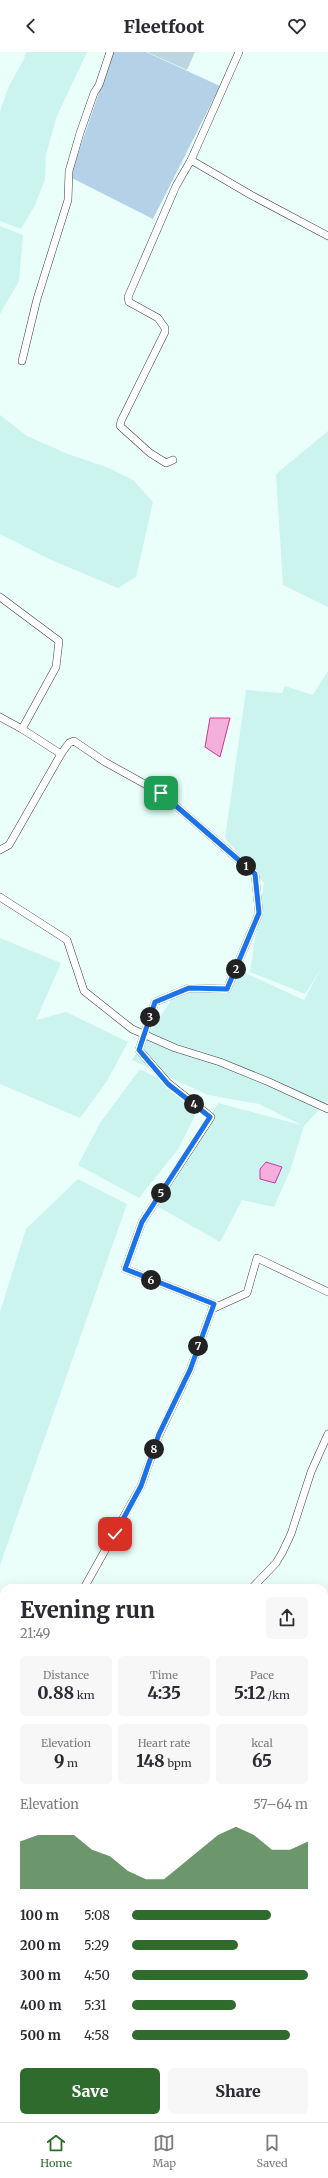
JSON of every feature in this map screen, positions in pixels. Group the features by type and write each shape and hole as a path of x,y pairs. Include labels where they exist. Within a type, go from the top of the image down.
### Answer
{"street":[{"path":"22,361 37,299 68,200 69,171 94,92 99,85 110,52"},
{"path":"173,460 166,463 150,453 120,426 165,328 158,318 129,302 128,297 176,186 191,160 239,52"},
{"path":"191,160 251,195 328,236"},
{"path":"0,597 59,641 56,667 22,729"},
{"path":"0,717 61,754"},
{"path":"0,850 9,845 61,754 69,743 74,741 105,762 161,793 255,874 259,913 227,989 189,988 155,1002 139,1050 168,1084 210,1117 142,1222 125,1269 214,1304 190,1370 159,1434 141,1486 86,1584"},
{"path":"0,897 67,940 84,991 132,1029 176,1048 220,1062 269,1082 328,1109"},
{"path":"212,1309 247,1293 257,1258 328,1292"},
{"path":"256,1584 276,1563 282,1553 291,1534 311,1472 328,1434"}],"shaded area":[{"path":"26,52 87,52 57,116 46,154 45,179 35,205 21,229 0,221 0,111 9,86 24,59"},
{"path":"113,52 146,52 220,86 153,219 70,177"},
{"path":"147,52 195,52 187,70"},
{"path":"0,226 23,235 19,281 0,314"},
{"path":"0,415 27,436 68,454 109,468 133,480 153,502 136,577 118,588 49,559 0,534"},
{"path":"328,431 328,607 283,585 276,474"},
{"path":"328,671 328,1100 304,1126 290,1171 274,1207 242,1200 220,1242 155,1205 197,1140 218,1103 301,1125 259,1104 208,1095 132,1060 179,988 227,989 241,971 304,1000 321,969 305,994 250,972 264,883 225,838 246,690 282,693 285,686 313,695"},
{"path":"210,718 230,718 220,757 205,747"},
{"path":"0,938 61,963 36,1020 66,1012 128,1042 107,1081 80,1118 0,1084"},
{"path":"140,1069 202,1101 179,1148 139,1198 78,1165 100,1123"},
{"path":"266,1162 282,1167 275,1183 260,1179 260,1169"},
{"path":"78,1179 127,1204 0,1565 0,1312 26,1229"}],"route":[{"path":"115,1534 141,1486 159,1434 190,1370 214,1304 125,1269 142,1222 210,1117 168,1084 139,1050 155,1002 189,988 227,989 259,913 255,874 161,793"}]}
